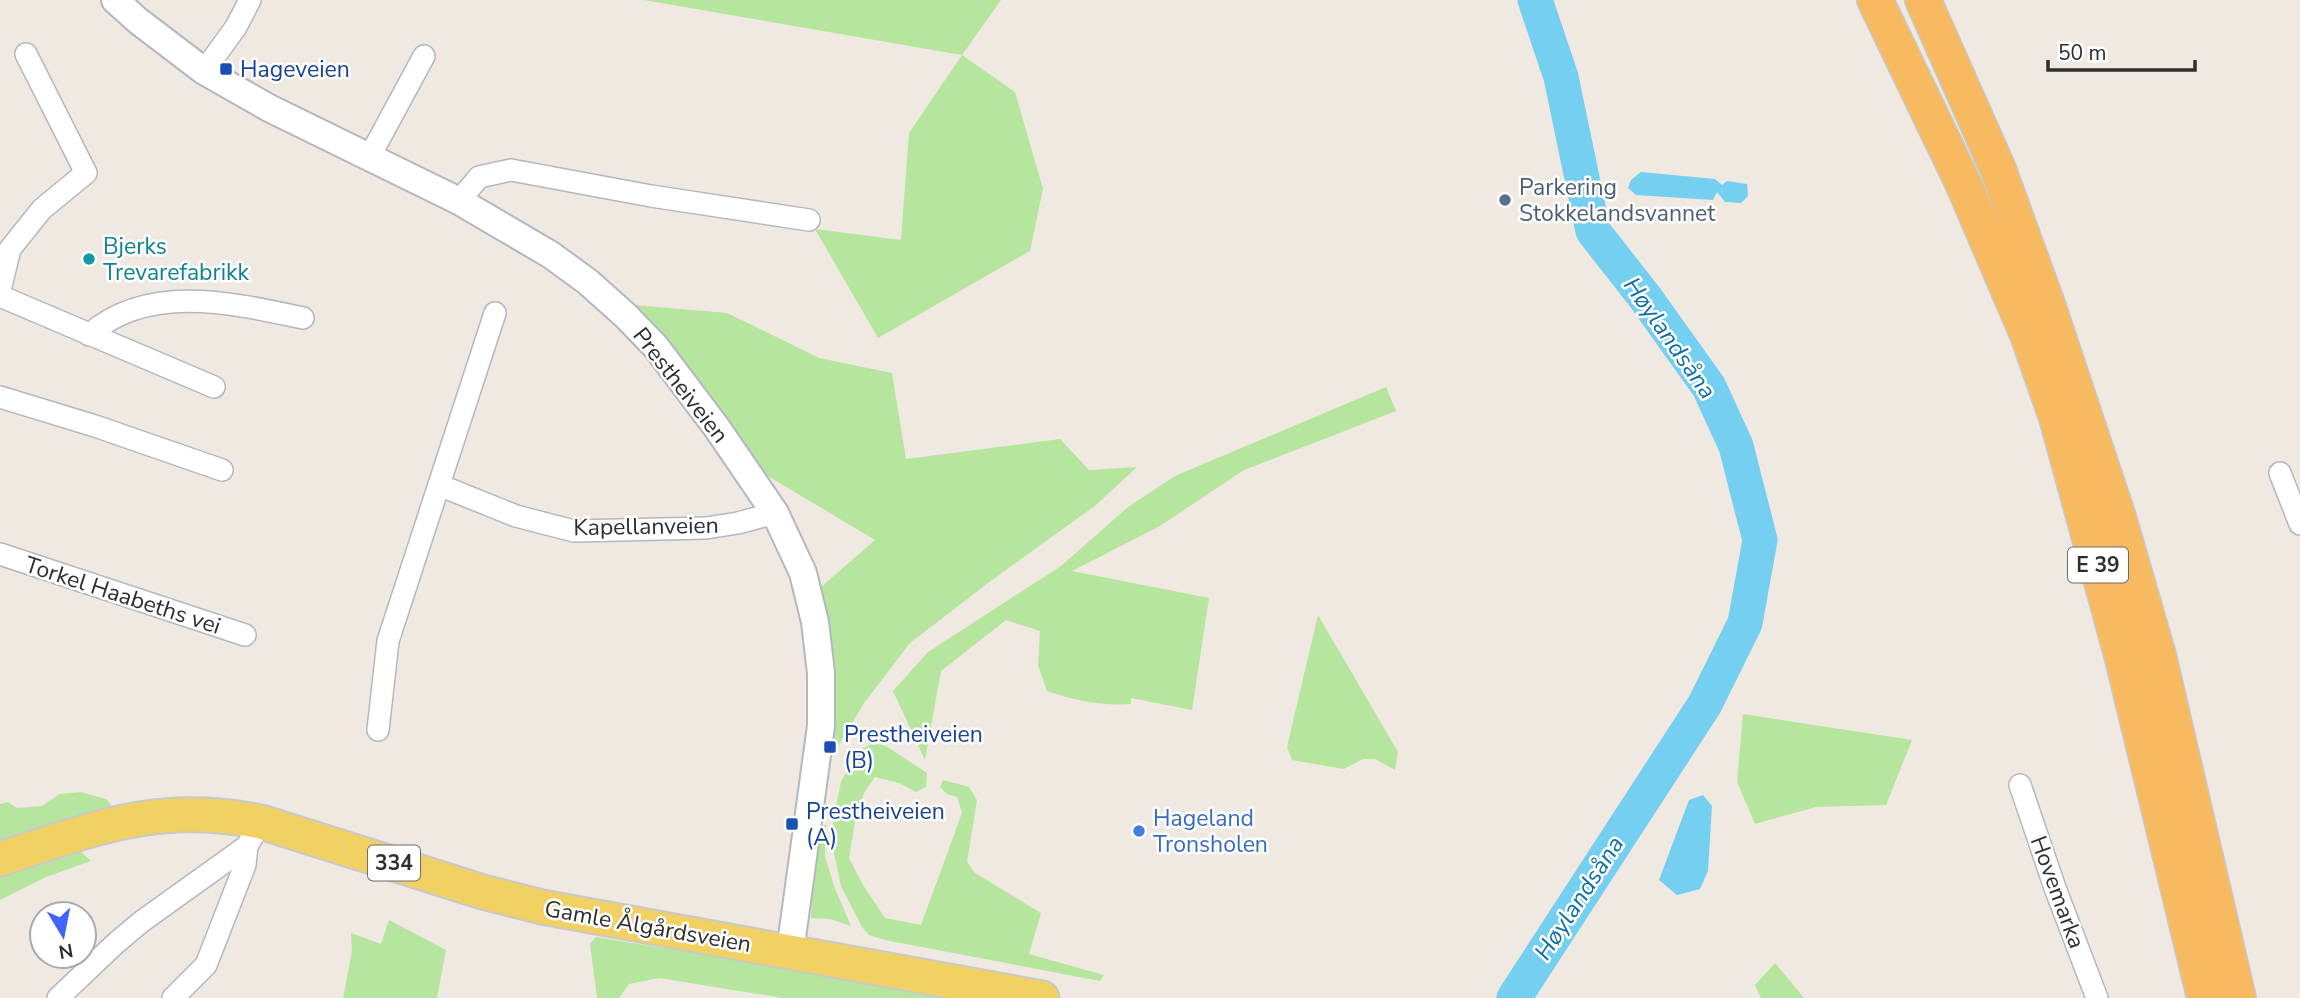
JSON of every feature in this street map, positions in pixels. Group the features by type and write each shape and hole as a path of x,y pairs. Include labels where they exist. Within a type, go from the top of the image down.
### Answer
{"highway":[{"name":"E 39","path":"1875,0 1963,183 2028,335 2057,418 2123,659 2205,998"},
{"name":"E 39","path":"1923,0 2014,211 2118,517 2158,655 2238,998"}],"main road":[{"name":"Gamle Ålgårdsveien","path":"0,859 88,830 145,817 193,813 237,817 254,834 542,907 1042,998"}],"street":[{"name":"Prestheiveien","path":"115,0 204,71 269,108 460,201 551,255 587,282 656,346 702,407 775,513 803,573 815,622 821,673 821,726 790,952"},
{"path":"204,71 236,27 248,1"},
{"path":"0,290 10,249 42,209 86,173 26,54"},
{"path":"370,156 424,56"},
{"path":"460,201 479,177 510,170 651,196 809,220"},
{"path":"0,296 214,387"},
{"path":"89,335 121,312 175,301 255,307 303,318"},
{"path":"378,730 388,641 495,313"},
{"path":"0,397 95,426 222,470"},
{"path":"2280,473 2300,524"},
{"name":"Kapellanveien","path":"439,485 516,516 574,531 706,528 775,513"},
{"name":"Torkel Haabeths vei","path":"0,554 245,635"},
{"name":"Hovemarka","path":"2020,785 2055,888 2097,998"},
{"path":"58,998 133,929 254,834"},
{"path":"173,998 200,972 212,951 254,834"}],"green space":[{"path":"644,0 1001,0 962,55"},
{"path":"962,55 1015,92 1043,189 1030,251 878,338 815,229 901,240 909,133"},
{"path":"635,305 727,313 819,358 892,373 906,459 1060,439 1089,470 1137,467 1096,505 910,643 864,703 834,753 829,719 832,644 820,588 875,540 758,470"},
{"path":"1386,387 1396,411 1244,470 1160,526 1072,571 1209,598 1192,710 1131,698 1131,704 1098,703 1047,691 1038,665 1040,631 1006,620 941,671 925,760 893,691 928,652 1061,566 1128,507 1175,476"},
{"path":"1318,615 1398,752 1395,770 1375,759 1363,759 1344,769 1292,760 1287,747"},
{"path":"1743,714 1912,740 1886,805 1816,807 1755,824 1737,782"},
{"path":"873,743 886,746 927,773 926,787 916,792 899,783 875,777 864,793 855,822 849,858 885,918 921,925 962,813 957,797 947,794 940,787 943,780 969,787 977,800 967,862 975,873 1041,913 1029,954 1104,975 1100,981 869,935 862,927 841,886 834,853 833,820 841,782 858,751"},
{"path":"81,792 106,799 111,805 108,815 0,849 0,804 8,802 17,808 42,806 60,794"},
{"path":"821,825 826,825 825,856 851,926 830,919 811,918"},
{"path":"76,847 91,861 46,877 0,900 0,870"},
{"path":"389,920 446,950 437,998 343,998 352,951 351,933 381,944"},
{"path":"596,937 970,998 783,998 659,978 629,984 619,998 597,998 590,944"},
{"path":"1775,963 1804,998 1761,998 1755,985"}],"water":[{"path":"1641,172 1715,179 1722,185 1727,181 1747,184 1748,196 1741,203 1725,202 1717,192 1713,200 1636,195 1628,188 1631,180"},
{"path":"1703,795 1712,806 1708,871 1700,889 1677,895 1659,880 1689,800"}],"waterway":[{"name":"Høylandsåna","path":"1514,998 1705,704 1745,623 1760,540 1736,446 1709,387 1644,296 1593,231 1561,77 1535,0"}],"place":[{"name":"Hageveien","path":"226,69"},
{"name":"Parkering Stokkelandsvannet","path":"1505,200"},
{"name":"Bjerks Trevarefabrikk","path":"89,259"},
{"name":"Prestheiveien (B)","path":"830,747"},
{"name":"Prestheiveien (A)","path":"792,824"},
{"name":"Hageland Tronsholen","path":"1139,831"}]}
